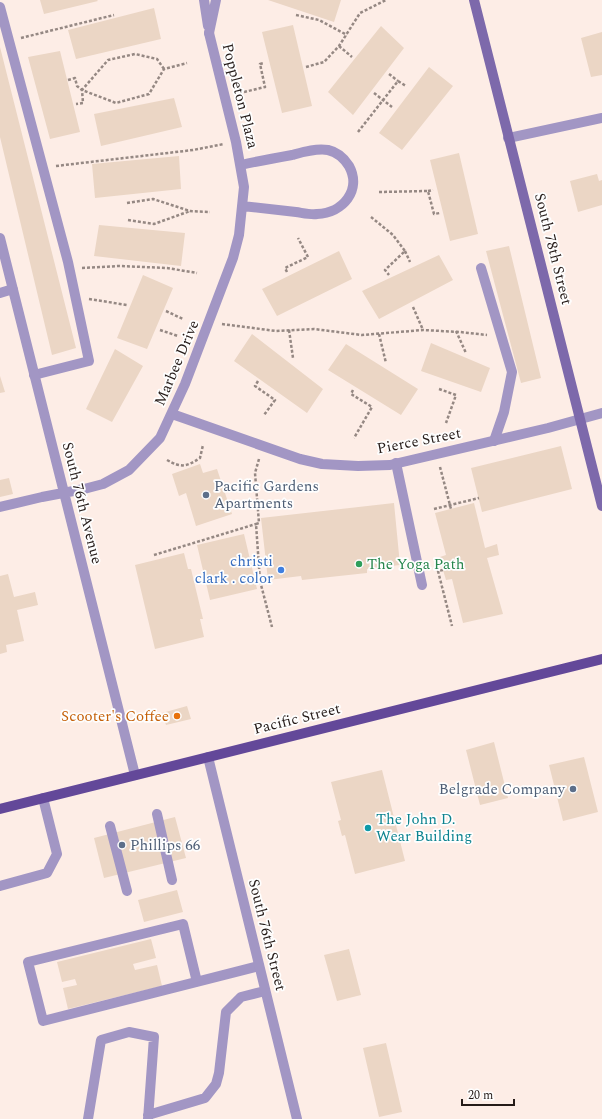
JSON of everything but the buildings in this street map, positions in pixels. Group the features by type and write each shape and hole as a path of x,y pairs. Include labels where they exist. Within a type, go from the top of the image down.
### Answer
{"main road":[{"name":"South 78th Street","path":"474,0 602,506"},
{"name":"Pacific Street","path":"0,808 602,659"}],"street":[{"name":"Poppleton Plaza","path":"204,0 209,34 236,142 244,187"},
{"path":"209,34 216,0"},
{"path":"0,7 69,269 89,361 34,375"},
{"path":"508,138 602,118"},
{"name":"Poppleton Plaza","path":"241,165 313,150 328,150 338,153 346,161 352,172 353,182 352,191 348,199 341,206 318,214 242,206"},
{"name":"Marbee Drive","path":"0,507 103,484 129,470 160,438 185,384 234,258 239,235 244,187"},
{"name":"South 76th Avenue","path":"0,238 135,775"},
{"path":"481,268 512,372 504,412 494,441"},
{"path":"0,293 13,289"},
{"name":"Pierce Street","path":"172,414 300,459 322,464 358,466 396,463 548,428 602,413"},
{"path":"396,463 422,585"},
{"name":"South 76th Street","path":"208,757 296,1119"},
{"path":"0,886 47,873 57,854 43,798"},
{"path":"157,814 172,880"},
{"path":"110,826 127,890"},
{"path":"197,982 183,924 28,962 43,1021 197,982 259,966"},
{"path":"88,1119 102,1040 129,1032 154,1037 148,1117 205,1098 216,1084 219,1073 226,1012 241,997 265,991"}],"path":[{"path":"306,67 324,62 339,46 360,13 386,0"},
{"path":"9,41 114,15"},
{"path":"296,15 319,20 347,34"},
{"path":"339,46 352,57"},
{"path":"76,104 83,102 82,90 108,60 135,54 157,59 164,68"},
{"path":"68,80 75,78 77,86 82,90 116,103 149,94 164,68 187,63"},
{"path":"244,92 265,87 260,64 264,63"},
{"path":"389,74 406,86"},
{"path":"358,132 398,81"},
{"path":"374,93 392,107"},
{"path":"42,167 193,150 236,142"},
{"path":"379,192 433,190"},
{"path":"428,191 434,214 440,213"},
{"path":"127,203 153,199 190,211 210,212"},
{"path":"128,220 154,224 190,211"},
{"path":"371,217 393,235 405,251 410,262"},
{"path":"298,238 310,261"},
{"path":"389,275 385,270 405,251"},
{"path":"287,272 285,268 308,257"},
{"path":"69,269 119,266 167,268 197,273"},
{"path":"75,297 127,305"},
{"path":"413,307 424,330"},
{"path":"166,312 183,319"},
{"path":"211,318 222,325 276,331 314,329 362,336 424,330 456,331 502,337"},
{"path":"160,330 178,336"},
{"path":"289,330 292,358"},
{"path":"456,331 466,353"},
{"path":"379,334 386,363"},
{"path":"258,382 255,386 275,400 264,415"},
{"path":"439,389 456,395 446,423"},
{"path":"353,390 351,394 372,407 354,438"},
{"path":"167,460 181,466 190,464 200,458 203,445"},
{"path":"154,555 259,523 255,473 262,445"},
{"path":"440,465 451,509"},
{"path":"434,509 479,498"},
{"path":"256,524 260,581 272,627"},
{"path":"443,570 438,571 452,626"}],"place":[{"name":"Pacific Gardens Apartments","path":"206,495"},
{"name":"The Yoga Path","path":"359,564"},
{"name":"christi clark . color","path":"281,570"},
{"name":"Scooter's Coffee","path":"177,716"},
{"name":"Belgrade Company","path":"573,789"},
{"name":"The John D. Wear Building","path":"368,828"},
{"name":"Phillips 66","path":"122,845"}]}
